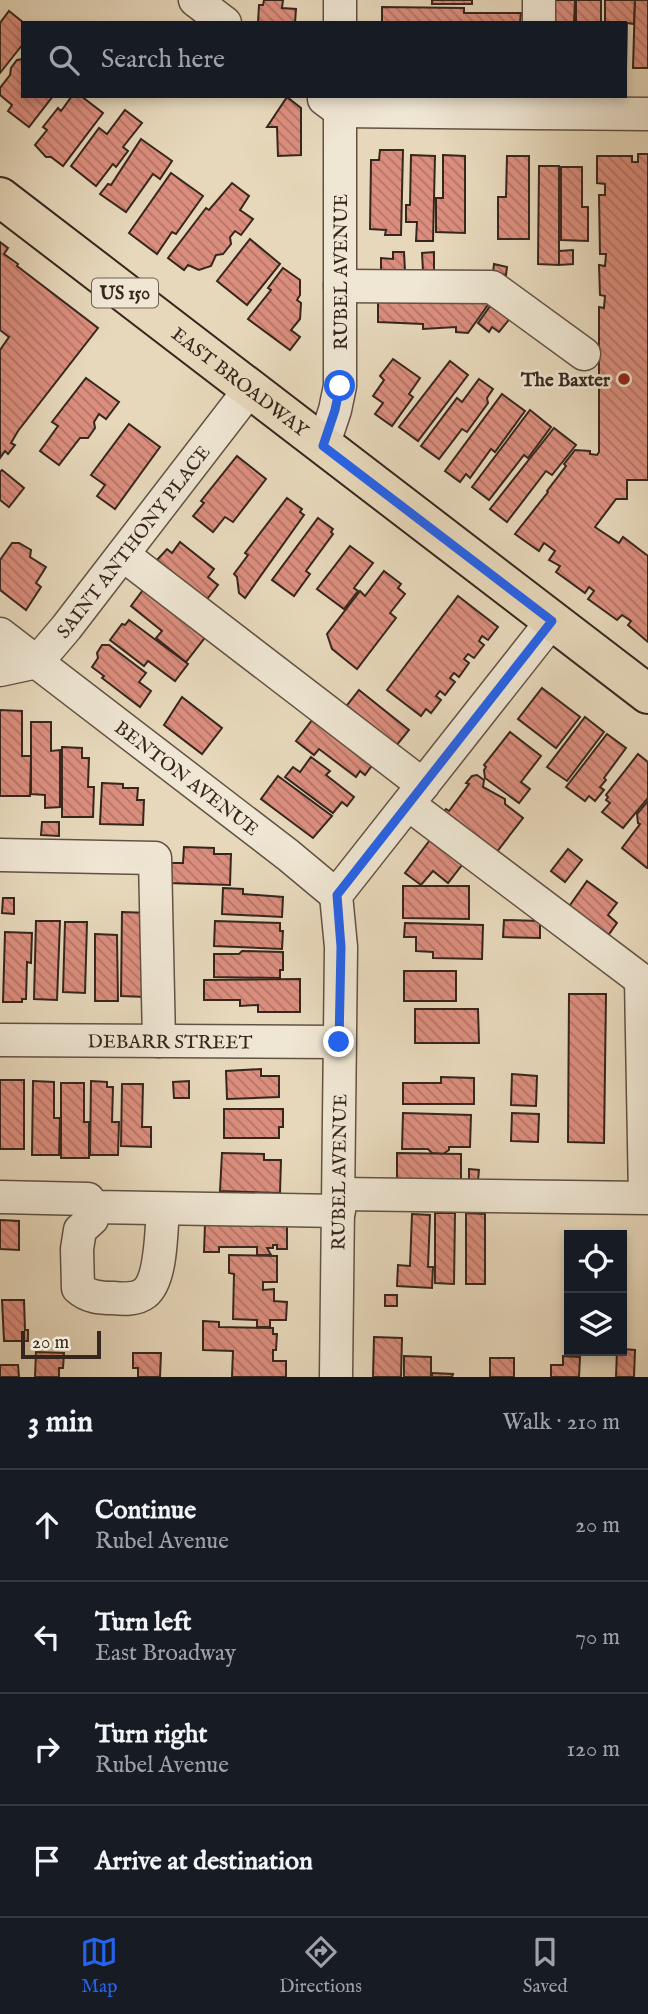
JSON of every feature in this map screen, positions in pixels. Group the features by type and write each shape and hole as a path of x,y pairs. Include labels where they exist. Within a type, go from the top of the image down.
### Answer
{"main road":[{"name":"EAST BROADWAY","path":"0,197 648,694"}],"street":[{"path":"195,0 222,21"},
{"path":"340,0 340,21"},
{"path":"538,21 539,0"},
{"path":"333,101 538,105 648,114"},
{"name":"RUBEL AVENUE","path":"323,446 340,386 340,286 333,101"},
{"path":"340,286 492,287 584,354"},
{"name":"SAINT ANTHONY PLACE","path":"37,662 250,389"},
{"path":"94,1207 163,1209 339,1202 647,1198 645,983 124,553"},
{"path":"337,895 552,621"},
{"name":"BENTON AVENUE","path":"0,634 337,895"},
{"path":"0,670 37,662"},
{"path":"0,855 155,858 159,1041"},
{"name":"RUBEL AVENUE","path":"336,1377 341,947 337,895"},
{"name":"DEBARR STREET","path":"0,1040 339,1042"},
{"path":"0,1197 88,1199 94,1207 92,1219 80,1230 77,1249 78,1288 85,1295 130,1299 145,1293 158,1268 163,1209"}],"building":[{"path":"264,0 283,0 282,8 296,9 295,21 258,21 259,5 263,5"},
{"path":"432,0 472,0 472,4 432,4"},
{"path":"550,0 575,0 574,21 550,21"},
{"path":"576,0 601,0 601,21 576,21"},
{"path":"605,0 635,0 634,24 627,21 605,21"},
{"path":"635,0 648,0 648,68 633,68"},
{"path":"382,7 464,8 464,13 521,13 520,21 382,21"},
{"path":"9,11 22,21 21,47 0,73 0,23"},
{"path":"21,59 21,98 51,98 29,127 8,111 12,105 0,95 0,88 17,60"},
{"path":"71,98 84,98 103,113 63,166 51,157 46,157 35,145 47,130 43,127 58,108 61,111"},
{"path":"286,98 301,108 301,155 278,156 277,127 267,127"},
{"path":"125,110 142,123 123,147 128,151 116,167 113,164 96,186 71,166 99,128 107,134"},
{"path":"141,139 172,161 160,179 153,174 126,212 100,194 108,184 111,185"},
{"path":"380,150 403,150 401,235 385,235 386,230 370,229 371,160 379,160"},
{"name":"The Baxter","path":"638,154 648,154 648,480 627,480 627,499 616,499 595,527 619,543 623,537 648,556 648,642 628,625 631,621 622,615 617,620 588,599 594,591 589,587 585,593 556,572 560,566 549,560 555,551 544,543 539,551 515,534 548,492 575,450 590,451 590,454 597,455 599,452 599,307 604,308 605,296 600,295 599,265 605,266 606,254 600,254 599,195 605,195 605,184 597,183 597,156 632,156 632,162 638,162"},
{"path":"411,155 435,156 433,241 416,241 417,222 406,222 406,205 410,205"},
{"path":"443,155 465,156 465,233 436,232 436,198 443,198"},
{"path":"507,156 529,156 529,239 498,239 498,197 506,197"},
{"path":"539,166 559,166 559,265 538,264"},
{"path":"561,167 582,167 582,207 588,207 588,241 561,240"},
{"path":"171,173 203,196 176,234 172,232 157,254 129,233"},
{"path":"232,183 249,196 240,210 253,219 241,235 235,231 230,237 231,244 223,254 216,255 211,266 199,270 188,265 184,270 168,258 206,208 209,210"},
{"path":"250,239 280,264 247,305 217,281"},
{"path":"0,242 8,248 4,254 18,264 17,266 98,328 18,431 11,443 15,445 8,454 5,451 0,458 0,350 9,337 0,330"},
{"path":"573,250 573,264 559,265 559,251"},
{"path":"393,252 404,252 405,271 381,271 381,258 393,259"},
{"path":"434,252 434,271 423,271 422,253"},
{"path":"494,264 507,267 506,275 493,273"},
{"path":"283,268 300,280 300,295 297,300 301,303 300,319 291,330 300,337 290,350 248,319 271,290 268,288"},
{"path":"378,301 490,302 468,333 456,332 456,327 423,329 423,324 378,322"},
{"path":"493,302 512,316 499,332 492,327 489,332 478,323"},
{"path":"393,359 420,378 409,394 413,397 392,426 375,414 383,403 373,396 384,380 380,376"},
{"path":"450,361 468,375 418,441 399,427"},
{"path":"86,378 119,402 106,419 99,414 94,422 95,428 88,438 80,438 59,465 40,451 58,426 52,422"},
{"path":"479,379 493,389 487,398 488,403 467,432 462,429 439,459 421,446 457,398 462,402"},
{"path":"502,394 525,411 495,452 491,449 470,478 466,474 460,482 445,471"},
{"path":"530,410 551,427 528,458 524,455 489,500 472,487"},
{"path":"129,424 160,447 115,509 97,496 105,485 91,475"},
{"path":"554,428 576,445 552,475 546,471 507,522 490,509"},
{"path":"237,456 266,479 233,522 225,517 213,532 193,516 204,503 201,501"},
{"path":"2,470 24,488 9,507 0,500"},
{"path":"287,498 302,509 300,512 304,515 245,598 239,593 237,577 234,574 248,555 245,553"},
{"path":"318,518 333,529 333,534 306,571 310,574 294,596 272,580"},
{"path":"180,542 214,569 208,577 218,585 204,603 160,569 163,565 157,560 167,549 172,553"},
{"path":"12,543 19,543 31,550 30,557 46,567 36,583 41,587 26,610 0,590 0,560"},
{"path":"350,546 373,563 354,588 358,591 344,609 317,589"},
{"path":"384,571 401,584 398,588 405,594 390,613 396,618 357,669 332,649 327,634 360,591 365,596"},
{"path":"143,590 207,635 186,662 156,638 162,631 131,606"},
{"path":"458,596 498,627 488,640 482,636 479,641 484,645 474,658 468,654 464,659 469,663 459,677 454,673 450,678 455,682 445,695 440,691 436,696 441,700 431,713 426,709 421,716 387,690"},
{"path":"129,620 188,664 175,681 148,661 144,666 110,640 122,624 125,625"},
{"path":"102,645 109,645 146,673 139,682 151,691 140,707 92,667"},
{"path":"542,688 580,717 556,748 518,719"},
{"path":"359,690 409,730 391,752 341,713"},
{"path":"182,697 222,728 202,754 164,725"},
{"path":"0,710 22,711 22,756 31,756 30,796 0,796"},
{"path":"316,715 376,760 365,775 360,771 356,777 319,749 314,755 296,741"},
{"path":"585,717 604,732 567,781 547,767"},
{"path":"31,722 51,722 51,751 60,750 60,807 45,808 45,795 31,794"},
{"path":"510,732 541,756 521,782 530,789 519,803 485,778 484,765"},
{"path":"607,734 626,748 604,778 606,780 600,787 604,790 595,801 589,796 585,801 566,787"},
{"path":"62,747 82,748 82,758 89,758 88,787 94,787 93,817 62,817"},
{"path":"638,754 648,762 648,798 623,828 602,812 610,803 606,800 606,795"},
{"path":"311,757 330,771 326,775 354,797 347,806 342,802 333,813 285,777 293,767 300,772"},
{"path":"477,775 484,780 483,787 505,799 505,804 523,818 496,853 442,814 446,809 449,811 469,784 466,783 472,776"},
{"path":"278,776 332,816 313,838 261,799"},
{"path":"102,783 138,788 137,800 144,800 143,825 100,824"},
{"path":"648,801 647,868 622,848 640,824 637,814"},
{"path":"42,822 59,822 59,836 41,835"},
{"path":"436,832 465,861 448,883 433,871 421,885 405,873"},
{"path":"184,847 214,848 214,854 231,854 230,885 168,883 169,863 183,863"},
{"path":"568,849 582,860 565,882 551,871"},
{"path":"587,881 617,903 608,915 617,923 607,937 568,908"},
{"path":"403,886 469,886 469,919 403,918"},
{"path":"223,888 243,889 243,894 283,897 282,917 222,914"},
{"path":"3,898 14,898 14,914 2,913"},
{"path":"122,912 150,913 146,997 121,996"},
{"path":"504,920 540,921 540,938 503,937"},
{"path":"36,921 60,921 57,1000 34,999"},
{"path":"215,921 280,923 280,931 283,931 282,949 214,946"},
{"path":"65,922 87,922 85,993 63,992"},
{"path":"405,923 483,925 482,959 433,958 433,952 416,951 416,937 404,937"},
{"path":"5,932 32,933 31,963 27,962 26,999 22,999 22,1002 3,1002"},
{"path":"95,934 117,935 118,1001 95,1001"},
{"path":"242,951 283,952 280,978 214,977 214,954 239,954"},
{"path":"404,971 456,971 456,1001 404,1001"},
{"path":"300,979 300,1012 258,1012 258,1005 240,1006 240,1000 204,1000 204,980"},
{"path":"569,994 606,994 604,1143 568,1142"},
{"path":"415,1009 478,1009 479,1043 415,1043"},
{"path":"261,1069 261,1076 279,1076 279,1097 227,1099 226,1071"},
{"path":"512,1074 537,1076 536,1106 511,1105"},
{"path":"441,1077 474,1078 474,1104 403,1104 403,1083 441,1083"},
{"path":"0,1080 24,1080 24,1149 0,1149"},
{"path":"33,1081 54,1082 54,1118 60,1118 59,1155 32,1155"},
{"path":"91,1081 107,1082 107,1087 113,1087 112,1122 119,1122 118,1155 90,1155"},
{"path":"189,1081 189,1098 174,1098 173,1082"},
{"path":"61,1083 84,1083 84,1122 89,1122 89,1158 61,1158"},
{"path":"122,1084 143,1084 142,1127 151,1127 151,1147 121,1146"},
{"path":"224,1109 283,1109 283,1127 279,1127 279,1138 224,1138"},
{"path":"403,1113 471,1115 470,1147 449,1147 443,1154 432,1153 428,1149 402,1149"},
{"path":"512,1113 539,1114 538,1142 511,1141"},
{"path":"222,1153 264,1154 264,1160 281,1160 280,1193 220,1191"},
{"path":"397,1153 461,1154 461,1189 397,1188"},
{"path":"469,1169 479,1170 478,1180 469,1180"},
{"path":"435,1213 455,1213 454,1284 435,1283"},
{"path":"466,1213 485,1214 485,1284 466,1284"},
{"path":"412,1214 430,1215 428,1267 433,1267 432,1288 397,1286 398,1265 410,1266"},
{"path":"0,1220 19,1221 19,1250 0,1249"},
{"path":"205,1224 287,1225 287,1249 277,1249 277,1245 273,1245 273,1248 267,1248 271,1255 257,1255 257,1247 219,1247 219,1252 204,1252"},
{"path":"229,1255 277,1256 277,1282 263,1282 263,1290 274,1289 274,1301 287,1302 286,1320 270,1320 270,1327 257,1327 257,1320 233,1319 234,1274 229,1273"},
{"path":"385,1295 397,1295 397,1306 385,1306"},
{"path":"2,1300 24,1300 28,1341 4,1341"},
{"path":"203,1321 219,1322 219,1327 273,1328 273,1334 277,1334 273,1361 286,1361 286,1377 232,1377 233,1351 203,1350"},
{"path":"374,1337 402,1338 401,1377 373,1377"},
{"path":"627,1349 635,1350 634,1377 616,1377 617,1356 627,1356"},
{"path":"36,1352 64,1353 59,1377 35,1377"},
{"path":"133,1353 161,1353 160,1377 138,1377 138,1368 133,1368"},
{"path":"404,1356 431,1357 431,1377 404,1377"},
{"path":"563,1356 580,1357 579,1377 551,1377 551,1365 563,1365"},
{"path":"490,1358 514,1358 514,1377 490,1377"},
{"path":"0,1365 18,1365 19,1377 0,1377"},
{"path":"432,1373 453,1374 452,1377 432,1377"}],"place":[{"name":"The Baxter","path":"624,379"}],"route":[{"path":"339,1042 341,947 337,895 552,621 323,446 340,386"}]}
